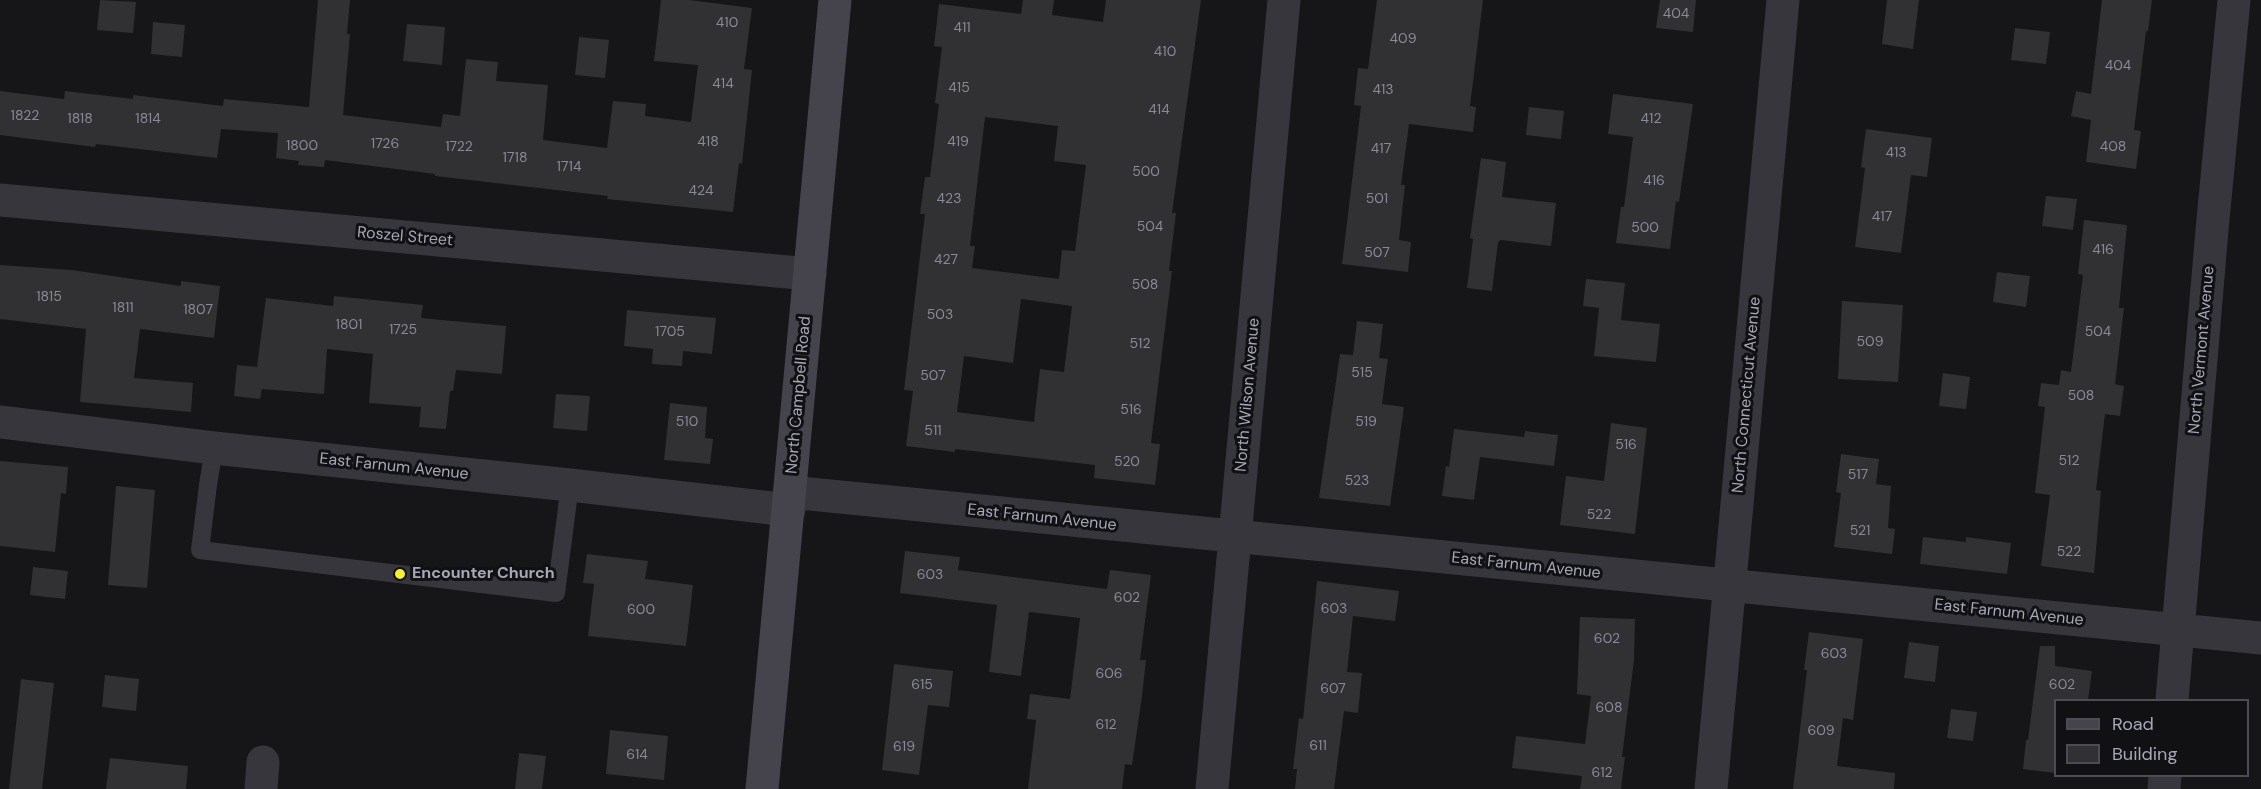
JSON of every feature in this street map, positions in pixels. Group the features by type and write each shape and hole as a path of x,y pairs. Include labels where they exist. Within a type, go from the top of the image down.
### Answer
{"street":[{"name":"North Campbell Road","path":"762,789 836,0"},
{"name":"North Wilson Avenue","path":"1212,789 1284,0"},
{"name":"North Connecticut Avenue","path":"1711,789 1783,0"},
{"name":"North Vermont Avenue","path":"2172,699 2234,0"},
{"name":"Roszel Street","path":"0,200 810,274"},
{"name":"East Farnum Avenue","path":"0,422 214,448 570,485 1236,537 2261,638"}],"lane":[{"path":"214,448 200,550 556,593 570,485"}],"building":[{"path":"100,0 136,2 133,33 97,30"},
{"path":"318,0 350,0 347,34 350,34 343,115 441,127 443,114 460,116 466,59 498,62 496,81 548,85 543,140 607,148 613,101 646,104 645,116 691,122 698,65 654,61 661,0 689,0 752,8 744,69 752,70 742,164 739,163 733,212 607,199 608,196 435,176 435,174 325,160 324,167 298,165 299,161 276,158 278,133 221,129 217,158 96,144 95,147 0,135 0,91 64,99 65,91 133,99 133,95 223,106 224,99 309,107"},
{"path":"1023,0 1054,0 1052,15 1103,22 1106,0 1201,0 1172,213 1176,213 1169,271 1172,271 1151,443 1160,444 1155,485 1094,478 1095,465 955,449 955,452 906,446 913,391 904,390 925,214 920,214 925,177 930,177 939,104 935,103 942,47 934,46 939,4 1021,14","holes":["985,117 1058,126 1054,161 1086,165 1075,251 1062,250 1059,279 972,268 975,246 970,246","1021,299 1072,306 1064,372 1040,369 1034,422 957,412 964,356 1013,363"]},
{"path":"1377,0 1483,0 1470,106 1476,107 1473,132 1409,124 1401,185 1405,185 1399,240 1411,242 1408,272 1342,264 1361,106 1354,105 1358,68 1368,69"},
{"path":"1660,0 1696,0 1693,32 1656,28"},
{"path":"1887,0 1919,0 1913,49 1882,44"},
{"path":"2102,0 2152,0 2134,130 2141,131 2136,169 2086,162 2091,120 2071,116 2076,91 2091,94"},
{"path":"153,22 185,25 182,57 151,54"},
{"path":"407,24 445,27 442,65 403,61"},
{"path":"2015,28 2050,32 2046,64 2011,60"},
{"path":"579,37 609,40 605,78 575,75"},
{"path":"1613,94 1693,104 1670,249 1616,243 1621,207 1624,207 1633,137 1608,134"},
{"path":"1529,107 1564,111 1561,139 1526,135"},
{"path":"1866,129 1932,138 1927,177 1911,175 1901,253 1855,247 1865,168 1861,167"},
{"path":"1481,158 1506,162 1502,197 1556,203 1551,246 1501,240 1498,242 1492,291 1467,288 1473,239 1470,238"},
{"path":"2046,196 2077,199 2073,230 2042,226"},
{"path":"2084,220 2127,225 2119,308 2124,308 2115,384 2124,386 2120,416 2105,414 2096,490 2101,491 2094,573 2041,566 2050,495 2035,493 2045,407 2038,406 2041,383 2059,385 2061,370 2071,372 2083,275 2078,274"},
{"path":"0,265 72,270 181,286 181,281 220,286 214,338 140,329 134,378 193,383 191,412 80,402 86,329 0,319"},
{"path":"1997,272 2030,276 2026,307 1993,302"},
{"path":"1586,279 1625,283 1621,320 1660,324 1656,362 1594,356 1599,308 1583,306"},
{"path":"334,296 423,305 421,318 506,326 502,374 456,370 453,391 450,391 446,429 419,427 421,407 369,403 373,354 327,349 324,394 262,389 260,399 234,396 237,365 257,367 266,298 333,306"},
{"path":"1842,301 1903,305 1898,382 1838,379"},
{"path":"627,310 716,318 712,354 683,351 682,366 652,364 653,349 624,346"},
{"path":"1357,321 1383,324 1379,358 1388,359 1382,404 1404,407 1390,506 1319,498 1340,354 1353,355"},
{"path":"1943,373 1970,377 1966,409 1939,406"},
{"path":"556,394 590,396 587,431 553,428"},
{"path":"670,403 707,407 705,438 713,439 710,464 664,460"},
{"path":"1611,423 1647,428 1635,534 1560,525 1566,476 1604,481"},
{"path":"1454,429 1524,437 1525,431 1558,435 1554,466 1480,457 1474,500 1442,496"},
{"path":"1841,454 1879,459 1876,484 1891,486 1888,528 1895,529 1892,554 1834,547 1841,493 1836,492"},
{"path":"0,461 68,467 66,494 61,493 55,552 0,546"},
{"path":"116,486 155,490 147,588 108,585"},
{"path":"1923,537 1966,542 1966,537 2011,543 2007,574 1920,564"},
{"path":"905,551 960,557 958,570 1107,589 1110,570 1151,575 1140,660 1146,660 1142,696 1132,765 1125,764 1122,789 1028,789 1036,720 1027,719 1030,694 1070,699 1080,618 1029,612 1021,676 989,672 997,605 900,593"},
{"path":"587,554 648,561 645,579 693,585 686,646 588,636 594,584 583,583"},
{"path":"33,567 68,571 65,599 30,595"},
{"path":"1317,581 1399,591 1395,621 1353,616 1347,672 1362,673 1358,713 1344,711 1334,789 1295,789 1297,769 1293,769 1299,718 1303,719"},
{"path":"1580,617 1635,619 1634,660 1622,757 1625,757 1621,789 1580,789 1582,776 1512,768 1516,736 1585,744 1591,696 1577,694"},
{"path":"1809,632 1863,639 1853,720 1843,718 1837,766 1895,773 1894,789 1793,789 1807,670 1804,670"},
{"path":"1909,642 1939,646 1935,682 1904,678"},
{"path":"2040,646 2055,646 2055,666 2092,671 2088,699 2054,699 2054,773 2023,769 2026,740 2028,740"},
{"path":"894,664 953,671 949,707 928,705 919,775 882,770"},
{"path":"105,675 139,679 136,711 102,707"},
{"path":"21,679 54,683 42,789 9,789"},
{"path":"1951,709 1977,712 1973,741 1947,738"},
{"path":"610,730 668,736 664,780 606,774"},
{"path":"519,753 546,756 542,789 515,789"},
{"path":"110,758 188,766 186,789 106,789"}],"place":[{"name":"Encounter Church","path":"400,574"}]}
